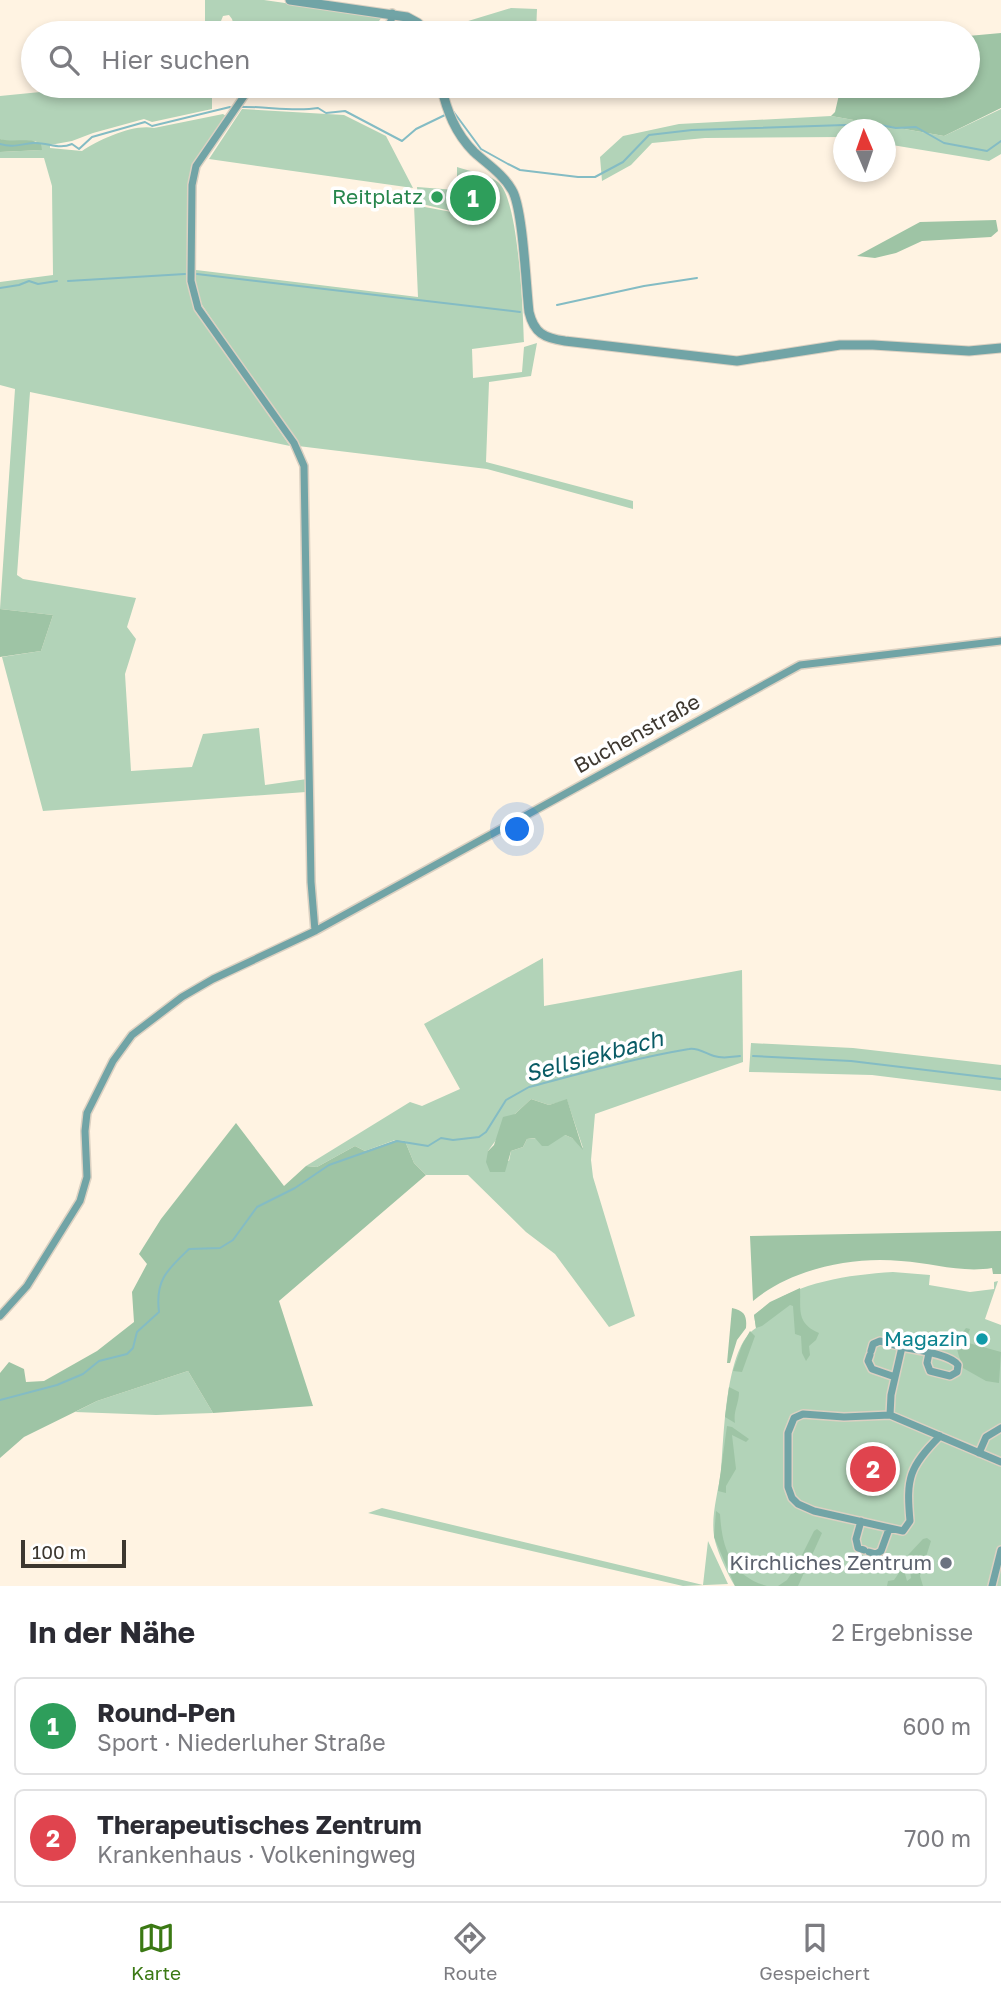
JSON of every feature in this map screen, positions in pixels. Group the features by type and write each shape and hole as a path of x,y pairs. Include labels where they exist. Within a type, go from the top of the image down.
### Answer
{"street":[{"path":"290,0 391,13 414,21"},
{"path":"390,21 391,13"},
{"path":"243,98 196,166 192,185 191,281 198,308 293,443 304,466 311,882 315,931"},
{"path":"444,98 452,122 474,151 512,189 517,208 531,320 539,334 548,339 737,361 856,344 970,351 1001,348"},
{"name":"Buchenstraße","path":"0,1316 27,1286 80,1201 87,1177 87,1113 113,1061 132,1035 197,987 315,931 800,665 1001,641"},
{"path":"895,1377 872,1368 869,1361 873,1344 880,1340 929,1353"},
{"path":"890,1415 902,1347"},
{"path":"940,1436 921,1456 911,1476 907,1493 908,1525 902,1531 806,1508 792,1498 788,1477 788,1433 790,1423 803,1414 844,1418 890,1415 940,1436 979,1453 1001,1462"},
{"path":"979,1453 986,1437 1001,1428"},
{"path":"861,1521 856,1543 858,1548 876,1554 881,1551 889,1529"},
{"path":"992,1586 1001,1550"}],"green space":[{"path":"205,0 264,0 382,17 379,21 233,21 229,15 223,16 221,21 205,21"},
{"path":"511,8 537,9 536,21 468,21"},
{"path":"1001,33 1001,108 944,136 896,128 896,119 848,119 831,116 835,112 838,98 980,98 980,35"},
{"path":"21,94 21,98 212,98 212,109 152,122 144,119 50,145 50,148 82,151 106,138 136,128 154,128 223,114 226,116 193,167 189,178 188,273 195,309 290,446 30,392 17,575 23,579 136,598 127,627 136,639 125,674 131,771 192,767 203,734 259,728 265,785 307,779 306,792 43,811 2,657 41,651 53,615 0,609 15,389 0,385 0,282 53,275 52,186 44,158 0,158 0,152 41,150 36,141 8,142 0,139 0,96"},
{"path":"242,109 344,115 386,136 413,188 209,159"},
{"path":"1001,109 1001,154 989,161 896,146 896,128 944,136"},
{"path":"831,116 848,119 833,119 833,137 705,138 652,143 631,165 602,181 600,157 623,136 679,124"},
{"path":"0,139 37,142 41,144 42,150 0,152"},
{"path":"457,167 494,179 505,193 515,232 521,283 524,342 472,349 473,378 522,372 524,347 537,343 531,376 489,382 486,462 633,501 633,509 487,469 298,446 200,302 196,288 196,270 418,297 414,205 457,213"},
{"name":"Reitplatz","path":"417,187 456,190 455,212 418,203"},
{"path":"996,220 998,231 991,237 922,241 896,253 875,258 857,256 920,222"},
{"path":"0,609 53,615 41,651 0,657"},
{"path":"543,958 544,1006 742,970 743,1062 595,1114 591,1160 593,1177 635,1316 609,1327 555,1254 526,1232 468,1175 426,1175 414,1163 405,1141 395,1140 365,1151 355,1146 317,1167 306,1166 410,1102 422,1106 460,1089 424,1024","holes":["531,1099 549,1105 567,1100 583,1148 565,1135 527,1139 523,1147 511,1151 509,1161 488,1151 515,1114"]},
{"path":"751,1043 853,1048 1001,1065 1001,1091 872,1075 749,1072"},
{"path":"531,1099 549,1105 567,1099 583,1150 572,1138 565,1135 548,1146 542,1146 535,1138 527,1139 523,1147 511,1151 505,1172 490,1172 486,1162 488,1151 494,1145 503,1117 515,1114"},
{"path":"236,1123 284,1186 306,1166 317,1167 355,1146 365,1151 396,1140 405,1141 414,1163 426,1175 279,1301 313,1406 213,1413 188,1371 97,1401 24,1437 0,1458 0,1373 9,1362 24,1369 26,1382 44,1381 97,1351 134,1322 132,1292 147,1264 139,1254 161,1219"},
{"path":"1001,1231 1001,1274 993,1274 992,1268 958,1269 901,1261 843,1263 823,1267 785,1281 753,1301 750,1236"},
{"path":"893,1272 930,1275 929,1285 970,1292 994,1289 994,1282 998,1281 985,1319 1001,1325 1001,1586 735,1586 717,1548 713,1520 732,1373 746,1338 756,1328 754,1315 785,1295 802,1288 838,1278"},
{"path":"800,1288 803,1320 819,1333 809,1346 810,1355 806,1361 802,1353 801,1336 795,1334 793,1306 790,1305 756,1328 754,1315 770,1302"},
{"path":"732,1308 744,1315 746,1328 737,1340 730,1363 727,1363"},
{"path":"966,1328 970,1329 965,1342 1001,1352 999,1383 986,1381 963,1368 957,1343"},
{"path":"750,1331 755,1336 742,1372 733,1371 742,1345"},
{"path":"188,1371 213,1413 156,1415 75,1412 97,1401"},
{"path":"729,1387 739,1392 735,1423 725,1417"},
{"path":"727,1426 749,1439 746,1442 732,1435 736,1469 726,1486 726,1493 718,1491"},
{"path":"382,1508 703,1585 708,1541 728,1584 683,1586 368,1513"},
{"path":"716,1511 720,1514 726,1549 737,1568 767,1586 735,1586 714,1537"},
{"path":"817,1529 822,1533 798,1586 778,1586 787,1580"},
{"path":"927,1538 931,1541 920,1576 923,1586 887,1586 888,1581 894,1580 901,1570 904,1570 907,1581 911,1578 908,1555"}],"waterway":[{"path":"0,144 72,144 79,149 92,137 145,122 152,126 230,107"},
{"path":"240,107 318,108 326,113 345,111 402,141 416,129 445,115"},
{"path":"453,111 481,149 508,164 520,170 578,177 595,177 623,162 649,135 692,130 875,124 896,128 916,127 944,143 987,151 1001,141"},
{"path":"68,281 185,274"},
{"path":"197,274 520,312"},
{"path":"557,305 644,286 697,278"},
{"path":"0,288 29,281 38,284 57,281"},
{"name":"Sellsiekbach","path":"0,1400 57,1385 83,1374 99,1361 127,1354 133,1348 137,1332 159,1312 161,1284 174,1263 189,1249 220,1248 233,1240 257,1207 295,1188 329,1165 397,1141 428,1146 441,1138 453,1140 479,1137 486,1132 506,1100 529,1087 569,1076 689,1049 727,1058 740,1056"},
{"name":"Sellsiekbach","path":"753,1056 851,1061 1001,1079"}],"place":[{"name":"Reitplatz","path":"437,197"},
{"name":"Round-Pen","path":"473,198"},
{"name":"Magazin","path":"982,1339"},
{"name":"Therapeutisches Zentrum","path":"873,1469"},
{"name":"Kirchliches Zentrum","path":"946,1563"}]}
